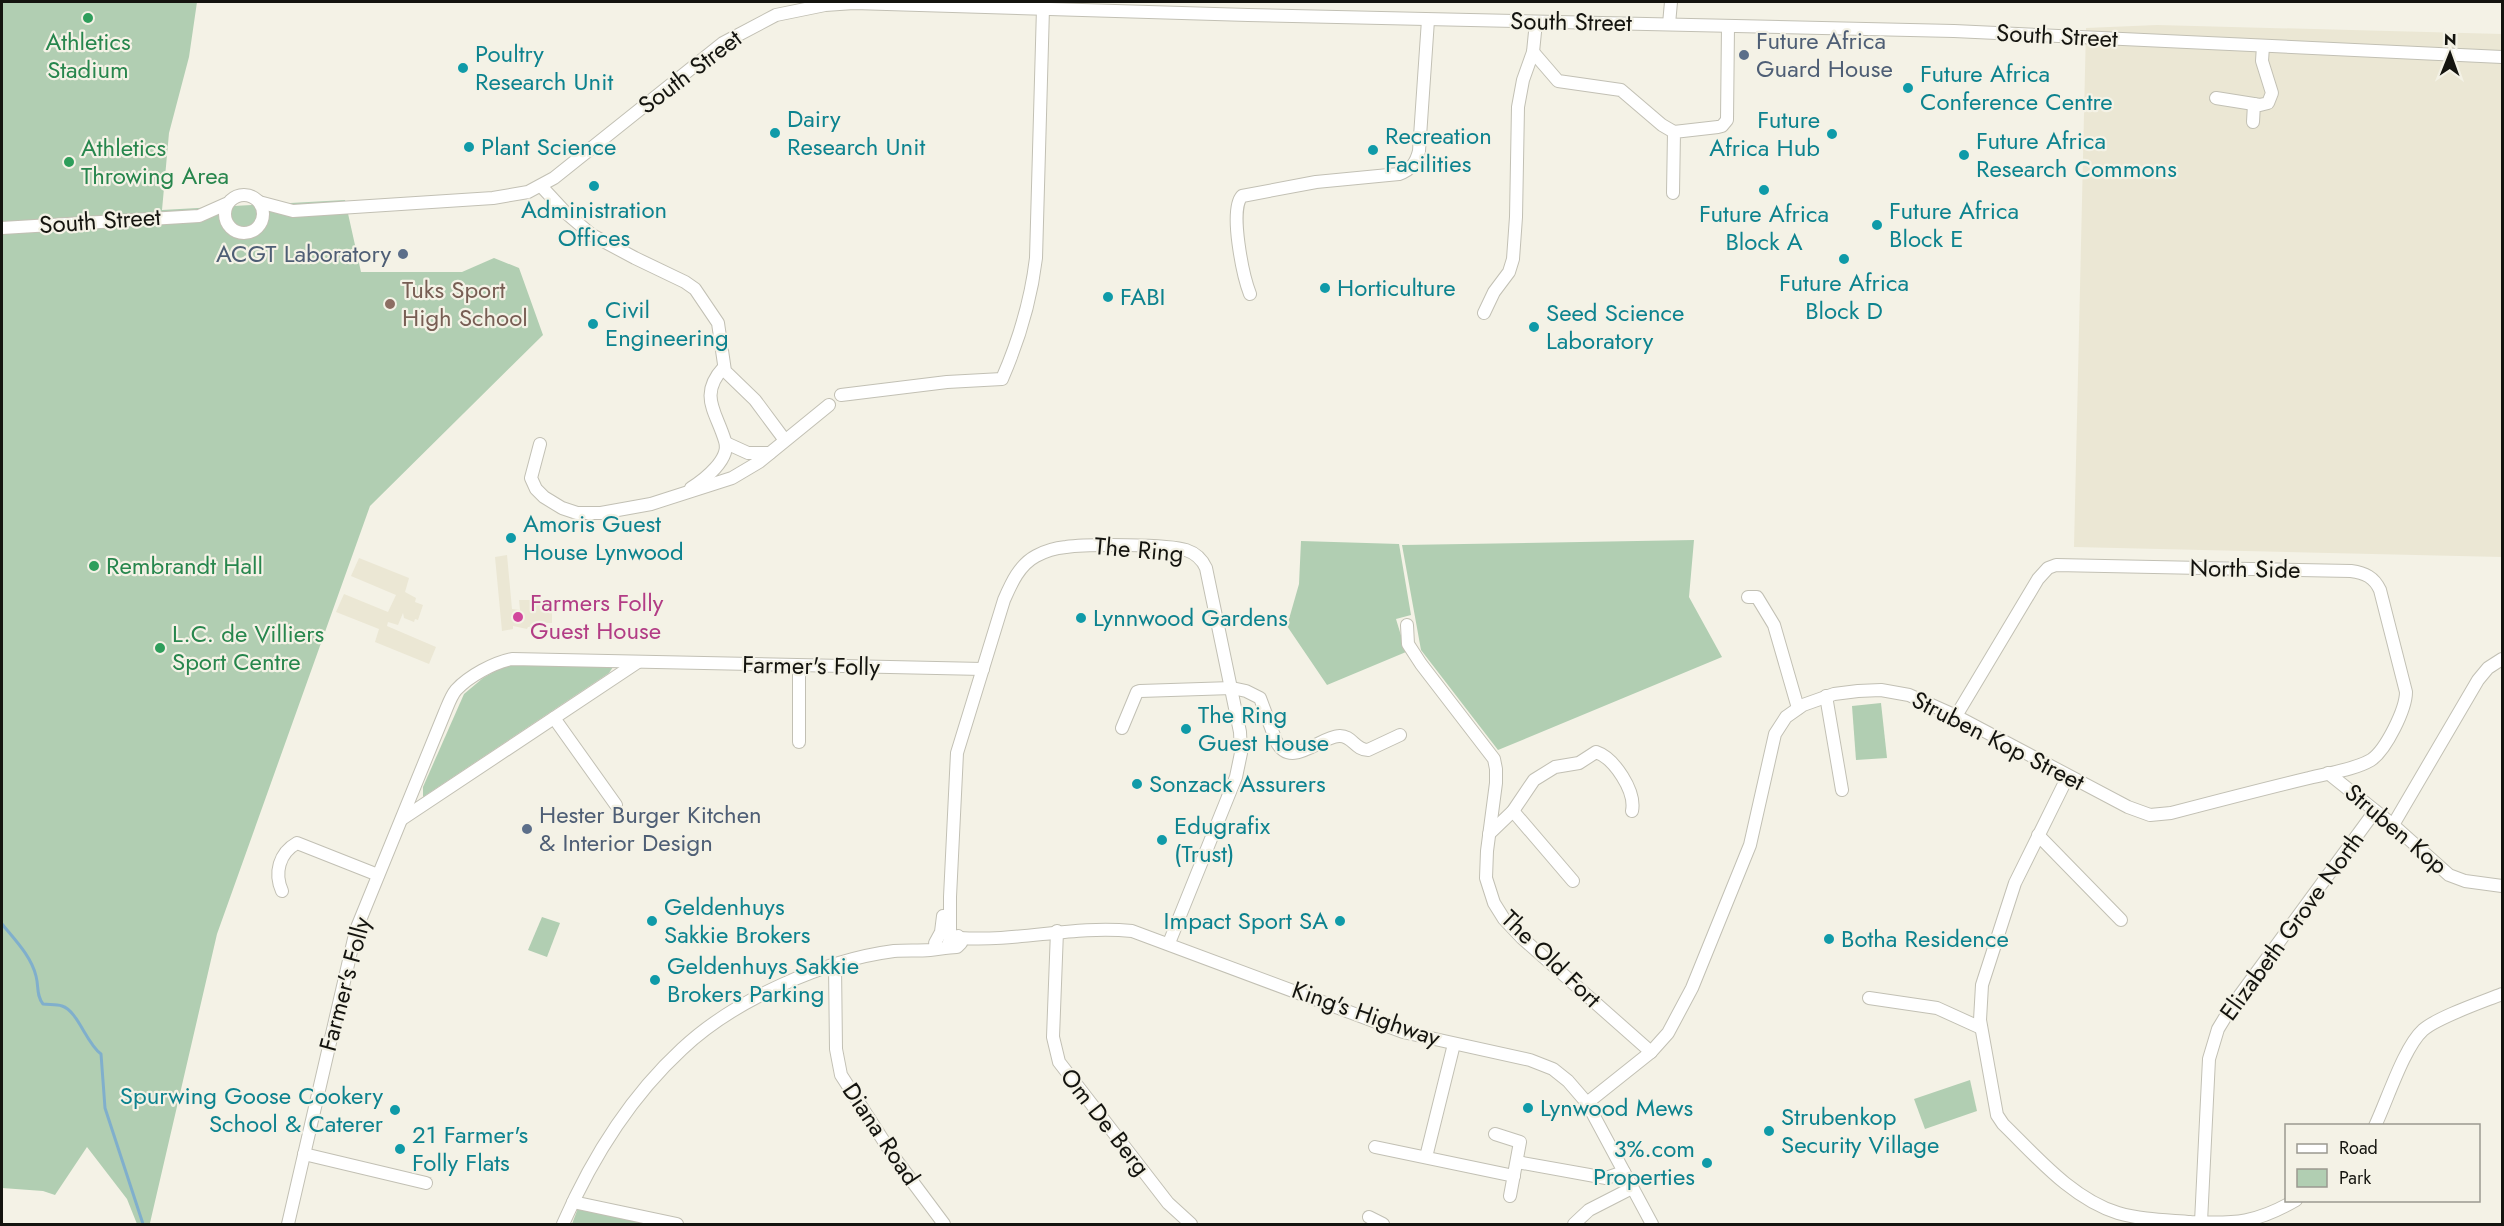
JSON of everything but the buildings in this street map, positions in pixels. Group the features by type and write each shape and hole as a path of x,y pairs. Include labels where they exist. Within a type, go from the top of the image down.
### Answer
{"street":[{"path":"1669,24 1671,2"},
{"name":"South Street","path":"262,220 293,211 494,198 528,192 554,178 723,43 776,15 825,5 854,3 1428,20 1954,31 2502,57"},
{"path":"841,394 947,382 1002,380 1015,350 1030,297 1036,258 1043,8"},
{"path":"1250,294 1239,257 1237,205 1242,196 1316,182 1399,174 1408,170 1415,163 1419,151 1428,20"},
{"path":"1484,314 1494,292 1509,272 1513,259 1518,107 1523,80 1533,52 1536,22"},
{"path":"1533,52 1558,81 1621,90 1662,125 1674,132 1718,127 1725,123 1727,116 1728,26"},
{"path":"2216,98 2265,105 2272,93 2262,61 2263,46"},
{"path":"2253,122 2254,104"},
{"path":"1673,193 1674,132"},
{"path":"541,186 566,213 592,235 685,282 695,290 718,323 724,367 730,377 755,399 784,439"},
{"path":"245,194 259,202 263,211 262,220 257,228 248,233 237,232 228,225 224,215 226,204 234,197 245,194"},
{"name":"South Street","path":"259,202 293,211"},
{"name":"South Street","path":"2,228 199,216 226,204"},
{"name":"South Street","path":"199,216 228,225"},
{"path":"680,495 709,476 721,459 726,442 712,409 710,390 716,376 724,367"},
{"path":"540,444 532,471 533,484 544,497 562,508 577,513 601,513 651,504 732,478 746,471 770,453 784,439 829,405"},
{"path":"726,442 748,453 770,453"},
{"name":"The Ring","path":"955,941 954,826 957,753 1010,587 1024,566 1036,556 1052,550 1077,546 1170,548 1191,552 1200,558 1206,568 1240,732 1239,764 1169,943"},
{"name":"North Side","path":"1956,716 2038,579 2052,566 2360,572 2376,581 2380,590 2404,679 2405,701 2386,740 2373,758 2361,764 2328,773"},
{"path":"1748,597 1757,597 1774,625 1798,708"},
{"name":"The Old Fort","path":"1407,625 1408,644 1415,656 1494,759 1496,783 1486,878 1494,903 1504,919 1543,957 1651,1052"},
{"name":"Elizabeth Grove North","path":"2393,825 2478,680 2486,670 2502,658"},
{"name":"Farmer's Folly","path":"288,1224 356,930 448,706 457,690 464,684 498,663 512,659 983,669"},
{"path":"402,819 638,662"},
{"path":"799,666 799,742"},
{"path":"1122,728 1137,692 1232,688 1246,691 1260,698 1279,748 1286,751 1300,752 1339,736 1350,739 1362,750 1368,750 1400,735"},
{"name":"Struben Kop Street","path":"1587,1103 1651,1052 1668,1033 1692,988 1750,845 1772,744 1781,724 1798,708 1826,696 1858,691 1893,692 1920,699 2128,807 2154,815 2171,813 2328,773"},
{"path":"1826,696 1842,790"},
{"path":"554,718 616,805"},
{"path":"1489,834 1513,811 1528,786 1547,771 1579,763 1596,752 1602,754 1617,769 1630,789 1633,799 1632,811"},
{"name":"Struben Kop","path":"2328,773 2393,825 2449,875 2465,881 2502,886"},
{"path":"2068,776 2015,883 1982,985 1981,1028 1997,1115 2003,1124 2068,1185 2116,1212 2150,1220 2241,1223 2257,1220 2292,1202"},
{"path":"1513,811 1573,881"},
{"name":"Elizabeth Grove North","path":"2201,1222 2209,1059 2217,1029 2375,811"},
{"path":"2038,835 2121,920"},
{"path":"282,891 276,878 280,864 291,846 297,843 378,875"},
{"path":"935,943 943,926 943,896 954,883"},
{"name":"King's Highway","path":"910,950 935,943 1001,939 1057,931 1123,930 1169,943 1403,1032 1543,1065 1568,1081 1587,1103 1652,1224"},
{"name":"Om De Berg","path":"1057,931 1053,1037 1057,1058 1076,1087 1168,1203 1191,1224"},
{"name":"King's Highway","path":"563,1224 592,1164 647,1088 682,1049 724,1018 765,993 835,965 882,953 929,950 955,941"},
{"name":"Diana Road","path":"835,965 837,1049 841,1076 894,1157 944,1224"},
{"path":"2375,1124 2412,1045 2421,1032 2435,1023 2502,993"},
{"path":"1869,998 1937,1008 1981,1028"},
{"path":"1426,1157 1454,1044"},
{"path":"1495,1134 1520,1141 1510,1196"},
{"path":"1375,1147 1514,1176"},
{"path":"304,1154 426,1183"},
{"path":"1517,1162 1606,1178 1624,1172"},
{"path":"1574,1224 1589,1210 1632,1188"},
{"path":"573,1202 677,1224"},
{"path":"1369,1216 1383,1224"}],"shaded area":[{"path":"2157,25 2502,34 2502,557 2074,547 2086,28"},
{"path":"507,555 512,609 520,610 519,600 532,600 532,604 552,605 552,623 543,623 543,627 528,627 527,629 513,626 513,629 502,631 495,557"},
{"path":"359,558 409,578 405,592 416,598 415,602 423,605 418,620 415,619 414,622 404,618 403,613 398,625 388,622 387,626 436,647 429,664 375,642 379,629 336,612 344,594 388,612 396,595 351,576"}],"green space":[{"name":"L.C. de Villiers Sport Centre","path":"2,2 197,2 189,57 169,133 162,210 345,200 361,272 462,272 494,258 519,268 543,335 370,506 217,934 150,1223 155,1224 137,1224 127,1199 87,1147 55,1195 43,1191 2,1188"},
{"path":"1694,540 1689,597 1722,657 1498,750 1421,650 1402,545"},
{"path":"1301,541 1399,544 1411,615 1396,619 1406,652 1327,685 1287,626 1299,584"},
{"path":"513,664 613,667 609,673 423,797 423,787 464,694 483,678 504,666"},
{"path":"1881,703 1887,758 1856,760 1852,706"},
{"path":"542,917 560,923 547,957 528,950"},
{"path":"1970,1080 1977,1111 1925,1129 1914,1099"},
{"path":"578,1208 663,1224 572,1224"}],"waterway":[{"path":"2,924 22,948 34,969 39,997 43,1004 60,1005 68,1009 101,1054 105,1108 143,1224"}],"place":[{"name":"Athletics Stadium","path":"88,18"},
{"name":"Future Africa Guard House","path":"1744,55"},
{"name":"Poultry Research Unit","path":"463,68"},
{"name":"Future Africa Conference Centre","path":"1908,88"},
{"name":"Dairy Research Unit","path":"775,133"},
{"name":"Future Africa Hub","path":"1832,134"},
{"name":"Plant Science","path":"469,147"},
{"name":"Recreation Facilities","path":"1373,150"},
{"name":"Future Africa Research Commons","path":"1964,155"},
{"name":"Athletics Throwing Area","path":"69,162"},
{"name":"Administration Offices","path":"594,186"},
{"name":"Future Africa Block A","path":"1764,190"},
{"name":"Future Africa Block E","path":"1877,225"},
{"name":"ACGT Laboratory","path":"403,254"},
{"name":"Future Africa Block D","path":"1844,259"},
{"name":"Horticulture","path":"1325,288"},
{"name":"FABI","path":"1108,297"},
{"name":"Tuks Sport High School","path":"390,304"},
{"name":"Civil Engineering","path":"593,324"},
{"name":"Seed Science Laboratory","path":"1534,327"},
{"name":"Amoris Guest House Lynwood","path":"511,538"},
{"name":"Rembrandt Hall","path":"94,566"},
{"name":"Farmers Folly Guest House","path":"518,617"},
{"name":"Lynnwood Gardens","path":"1081,618"},
{"name":"L.C. de Villiers Sport Centre","path":"160,648"},
{"name":"The Ring Guest House","path":"1186,729"},
{"name":"Sonzack Assurers","path":"1137,784"},
{"name":"Hester Burger Kitchen & Interior Design","path":"527,829"},
{"name":"Edugrafix (Trust)","path":"1162,840"},
{"name":"Geldenhuys Sakkie Brokers","path":"652,921"},
{"name":"Impact Sport SA","path":"1340,921"},
{"name":"Botha Residence","path":"1829,939"},
{"name":"Geldenhuys Sakkie Brokers Parking","path":"655,980"},
{"name":"Lynwood Mews","path":"1528,1108"},
{"name":"Spurwing Goose Cookery School & Caterer","path":"395,1110"},
{"name":"Strubenkop Security Village","path":"1769,1131"},
{"name":"21 Farmer's Folly Flats","path":"400,1149"},
{"name":"3%.com Properties","path":"1707,1163"}]}
